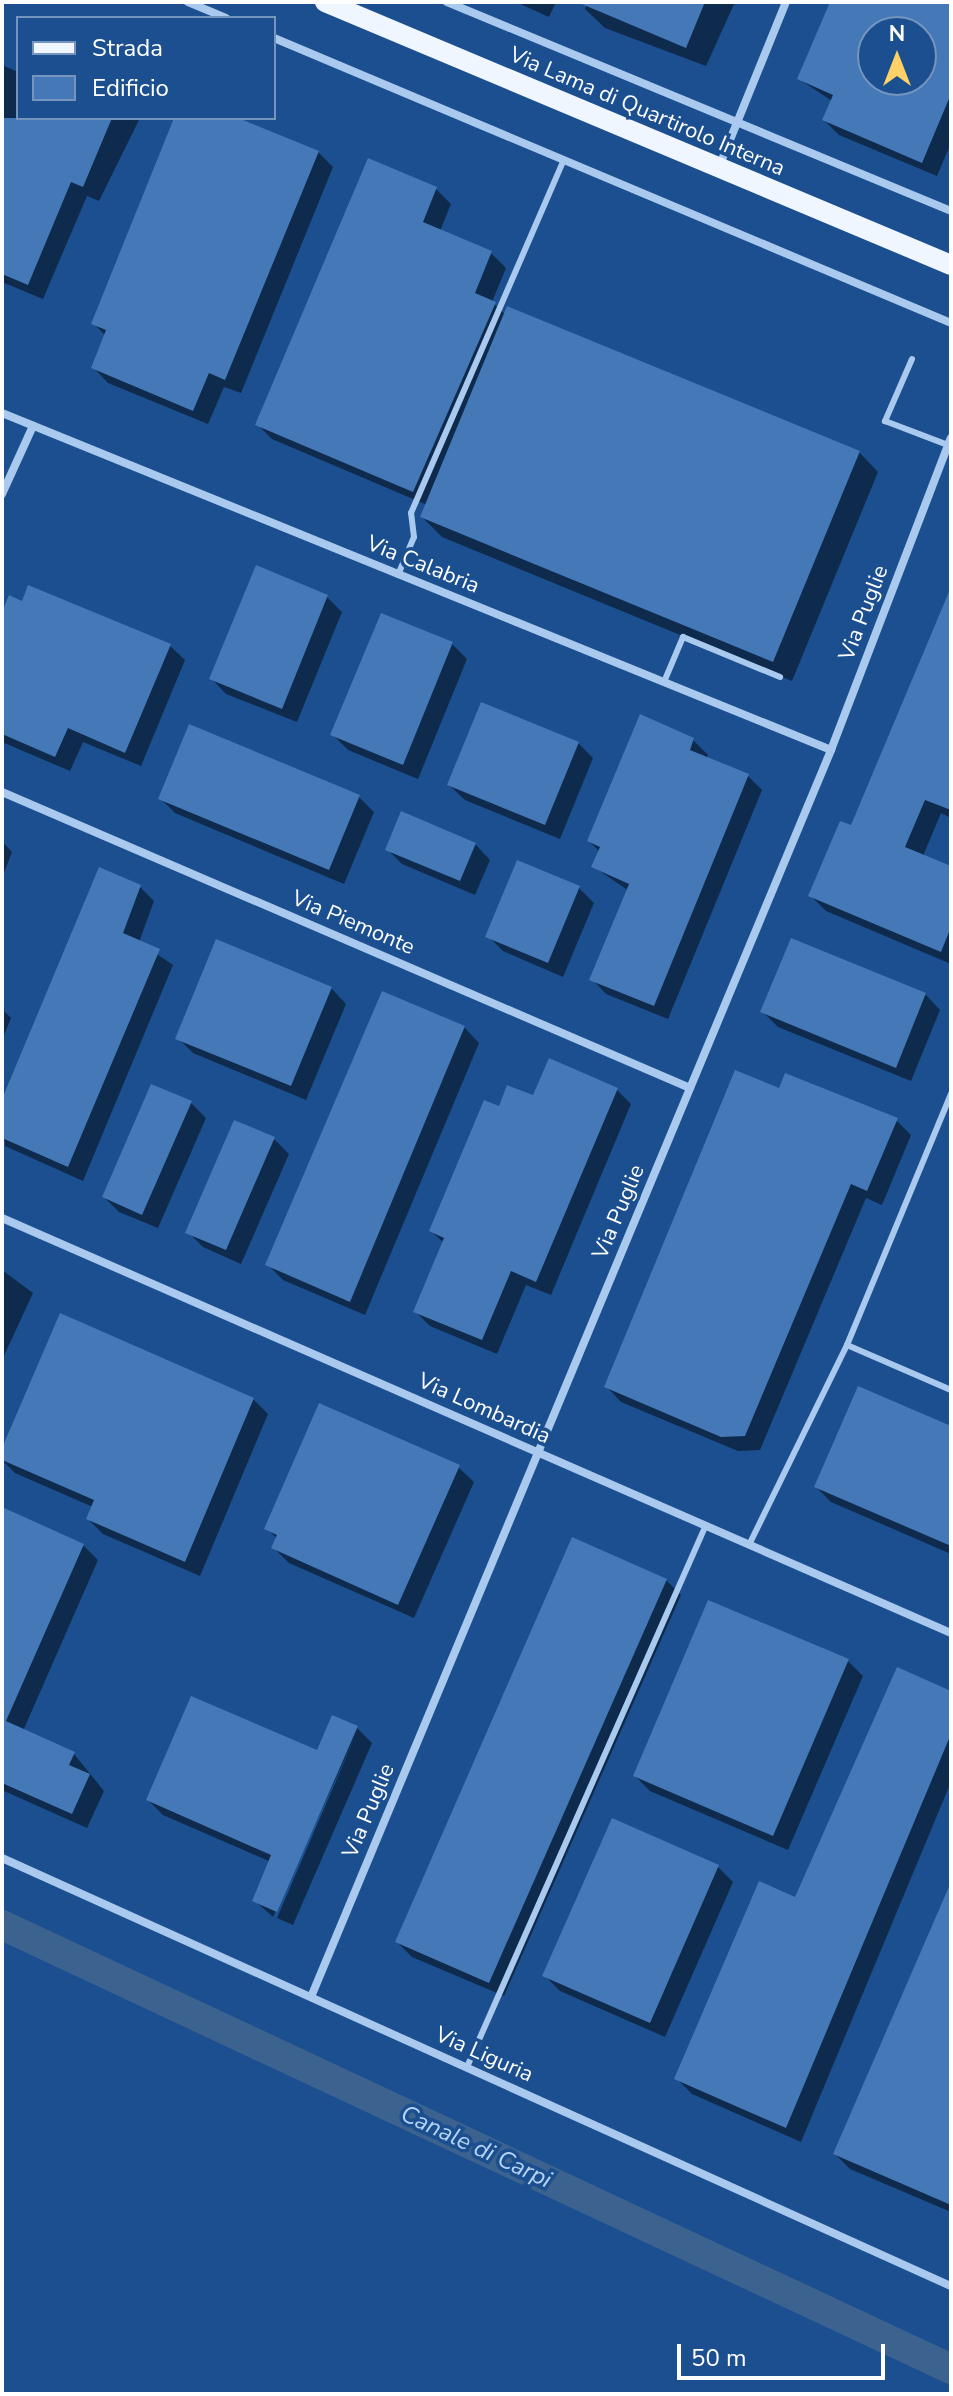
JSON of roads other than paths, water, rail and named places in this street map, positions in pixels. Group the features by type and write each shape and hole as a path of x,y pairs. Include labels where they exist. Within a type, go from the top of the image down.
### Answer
{"main road":[{"name":"Via Lama di Quartirolo Interna","path":"325,2 951,265"}],"street":[{"path":"188,2 221,16"},
{"path":"447,2 951,211"},
{"path":"718,168 786,2"},
{"path":"276,39 951,323"},
{"name":"Via Calabria","path":"2,413 831,750"},
{"path":"2,494 33,426"},
{"name":"Via Puglie","path":"311,1997 831,750 950,442"},
{"name":"Via Piemonte","path":"2,792 690,1088"},
{"name":"Via Lombardia","path":"2,1218 951,1633"},
{"name":"Via Liguria","path":"2,1858 951,2286"}],"lane":[{"path":"398,575 414,537 411,513 564,160"},
{"path":"912,359 885,421 950,442"},
{"path":"664,682 683,637 780,677"},
{"path":"749,1545 847,1345 951,1094"},
{"path":"847,1345 951,1390"},
{"path":"467,2067 705,1527"}],"waterway":[{"name":"Canale di Carpi","path":"2,1925 951,2369"}]}
